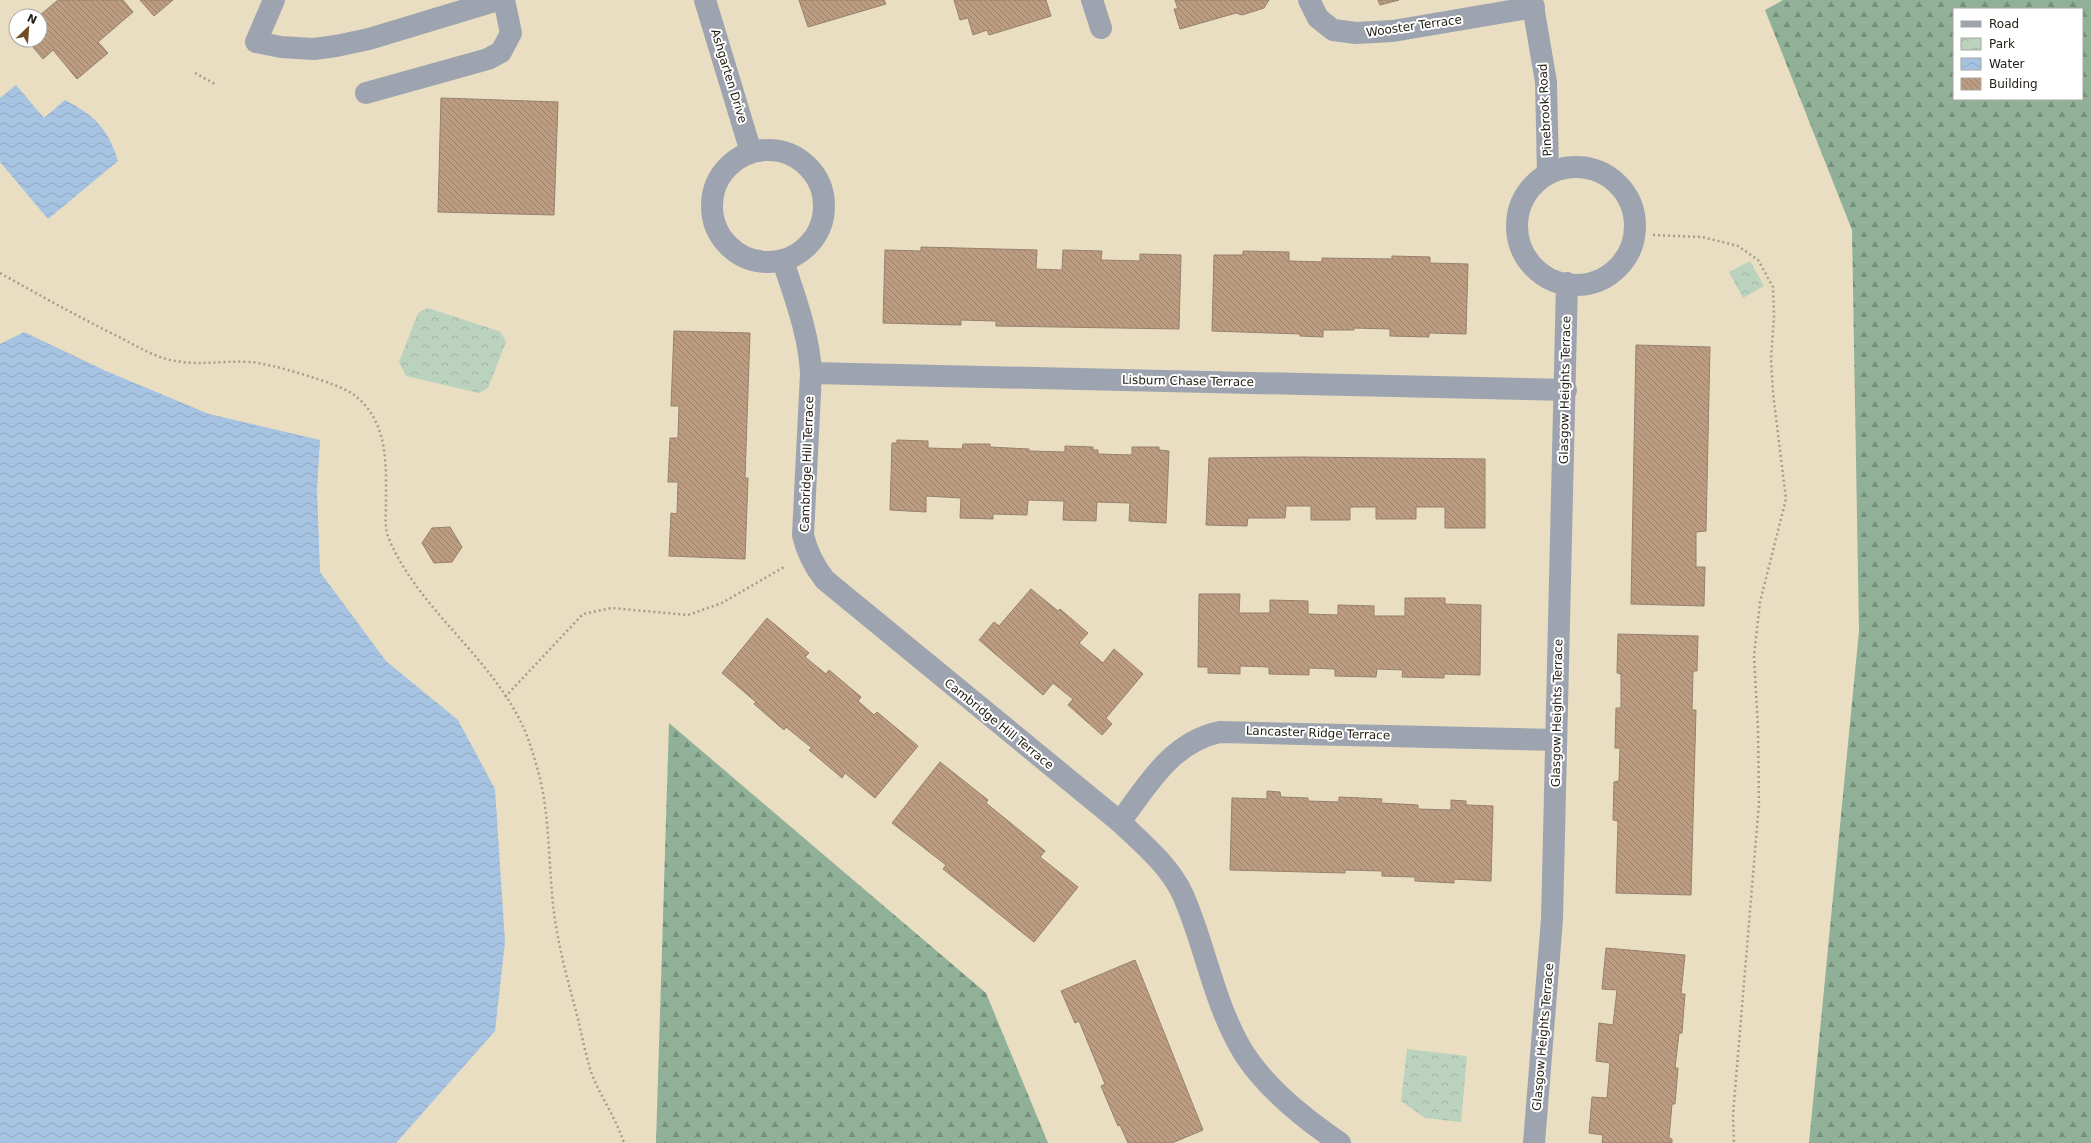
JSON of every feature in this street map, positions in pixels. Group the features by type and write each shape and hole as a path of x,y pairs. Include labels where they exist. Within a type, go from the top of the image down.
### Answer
{"street":[{"path":"274,0 256,42 281,47 314,49 368,40 498,0"},
{"path":"366,93 488,59 501,52 511,33 504,0"},
{"name":"Ashgarten Drive","path":"705,0 751,152"},
{"path":"1092,0 1101,28"},
{"name":"Wooster Terrace","path":"1309,0 1318,18 1333,30 1356,34 1393,31 1533,4"},
{"name":"Pinebrook Road","path":"1533,4 1546,82 1548,173"},
{"path":"768,150 784,152 798,159 811,170 820,183 823,194 824,215 819,231 810,244 798,254 783,261 766,263 751,260 742,256 724,243 716,229 712,214 712,198 716,183 725,169 737,159 751,152 768,150"},
{"path":"1566,167 1584,167 1601,172 1616,183 1628,197 1634,214 1635,232 1631,249 1622,263 1609,275 1594,282 1577,285 1567,283 1544,276 1531,264 1521,249 1517,232 1517,214 1523,198 1534,183 1548,173 1566,167"},
{"name":"Cambridge Hill Terrace","path":"783,261 807,337 811,373 803,535 808,553 816,568 825,580 1120,822 1150,850 1183,894 1213,983 1234,1035 1246,1056 1266,1081 1300,1112 1340,1143"},
{"name":"Glasgow Heights Terrace","path":"1534,1143 1552,919 1556,831 1556,740 1566,390 1567,283"},
{"name":"Lisburn Chase Terrace","path":"811,373 1566,390"},
{"name":"Lancaster Ridge Terrace","path":"1120,822 1170,758 1196,739 1220,732 1556,740"}],"path":[{"path":"195,73 215,84"},
{"path":"1654,235 1702,237 1738,246 1758,260 1773,287 1774,316 1771,366 1786,499 1760,602 1754,656 1758,729 1759,803 1733,1115 1734,1143"},
{"path":"0,273 70,313 165,358 197,365 251,362 294,372 342,388 354,395 374,416 383,440 386,475 386,530 391,543 413,582 426,601 459,636 505,697 526,733 535,759 545,805 550,883 557,936 592,1072 624,1143"},
{"path":"505,697 583,614 612,608 688,615 722,603 784,567"}],"green space":[{"path":"1783,0 2091,0 2091,1143 1809,1143 1859,631 1852,230 1765,10"},
{"path":"1750,261 1764,286 1743,298 1729,272"},
{"path":"428,308 501,332 506,342 488,388 479,393 406,376 399,362 418,313"},
{"path":"669,723 986,993 1048,1143 656,1143"},
{"path":"1407,1049 1467,1056 1461,1122 1425,1118 1401,1101"}],"water":[{"path":"16,85 44,118 65,100 85,112 105,131 118,161 48,219 0,162 0,98"},
{"path":"24,332 106,371 209,414 320,440 317,489 320,572 386,661 458,720 495,789 505,942 495,1031 396,1143 0,1143 0,344"}],"building":[{"path":"58,0 123,0 133,12 98,42 108,53 77,79 53,50 43,59 34,48 48,48 48,8"},
{"path":"140,0 173,0 154,16"},
{"path":"799,0 884,0 886,4 808,27"},
{"path":"954,0 1046,0 1051,16 989,35 987,30 973,35 968,18 960,20"},
{"path":"1175,0 1269,0 1264,8 1242,15 1236,13 1180,29 1174,9 1178,9"},
{"path":"1378,0 1399,0 1380,5"},
{"path":"441,98 558,102 554,215 438,212"},
{"path":"921,247 1037,250 1036,269 1062,270 1063,250 1102,251 1101,260 1140,261 1140,254 1181,255 1179,329 996,326 996,321 961,320 961,325 883,323 885,250 921,251"},
{"path":"1243,251 1289,252 1289,261 1322,262 1322,258 1392,259 1392,256 1430,257 1430,263 1468,264 1466,334 1429,333 1429,337 1390,336 1390,329 1354,328 1354,330 1323,330 1323,337 1300,336 1300,334 1212,331 1214,255 1243,255"},
{"path":"674,331 750,333 745,478 748,478 745,559 669,556 671,513 677,514 678,482 668,482 670,438 678,438 679,406 671,406"},
{"path":"1636,345 1710,347 1706,531 1696,532 1696,567 1705,567 1704,606 1631,604"},
{"path":"897,440 928,441 928,448 962,449 963,444 990,444 990,447 1029,449 1029,451 1065,452 1065,446 1093,447 1093,450 1098,450 1098,454 1132,455 1132,447 1159,447 1159,450 1169,451 1166,523 1129,521 1130,503 1097,502 1096,521 1063,520 1064,501 1028,500 1027,515 993,514 993,519 960,518 961,498 926,496 926,512 890,510 892,443 897,443"},
{"path":"1300,457 1485,459 1485,528 1445,528 1445,507 1416,507 1416,519 1376,519 1376,507 1350,507 1350,520 1311,520 1311,506 1286,506 1285,518 1248,518 1247,526 1206,525 1209,458"},
{"path":"450,527 462,547 452,562 434,563 422,543 432,528"},
{"path":"1031,589 1058,611 1060,609 1088,633 1079,643 1103,663 1114,649 1143,674 1106,718 1112,724 1102,735 1068,705 1073,699 1053,683 1043,695 979,640 994,622 999,626"},
{"path":"1199,594 1240,594 1239,613 1270,613 1270,600 1308,601 1308,614 1338,615 1338,605 1374,606 1374,616 1405,616 1405,598 1445,598 1445,604 1481,605 1480,675 1444,674 1444,678 1402,677 1403,670 1377,669 1376,677 1335,676 1335,669 1309,668 1309,675 1269,674 1269,667 1240,666 1240,674 1208,673 1208,667 1198,667"},
{"path":"767,618 809,653 805,657 826,674 829,670 861,697 858,701 874,715 877,712 918,746 875,798 845,773 842,778 809,750 812,748 786,727 784,730 754,704 756,702 722,673"},
{"path":"1618,634 1698,636 1697,671 1693,671 1692,710 1696,710 1691,895 1616,893 1618,821 1613,820 1614,782 1619,781 1620,748 1615,748 1616,708 1621,708 1621,674 1617,673"},
{"path":"940,762 988,800 986,803 1045,851 1040,857 1078,887 1034,942 943,869 946,865 892,823"},
{"path":"1267,791 1280,792 1281,797 1308,798 1308,801 1339,802 1339,797 1382,799 1381,803 1418,805 1418,809 1451,810 1451,800 1466,801 1466,805 1493,806 1491,881 1454,879 1454,883 1415,881 1415,877 1382,876 1382,871 1345,870 1345,873 1230,870 1232,798 1267,799"},
{"path":"1606,948 1685,955 1681,994 1685,994 1682,1033 1679,1033 1675,1068 1678,1068 1675,1104 1672,1104 1669,1138 1672,1139 1672,1143 1602,1143 1603,1135 1589,1133 1592,1097 1607,1098 1610,1063 1596,1061 1599,1023 1613,1025 1617,990 1602,989"},
{"path":"1135,960 1203,1130 1172,1143 1128,1143 1120,1125 1118,1126 1101,1086 1105,1084 1079,1021 1075,1023 1061,991"}]}
